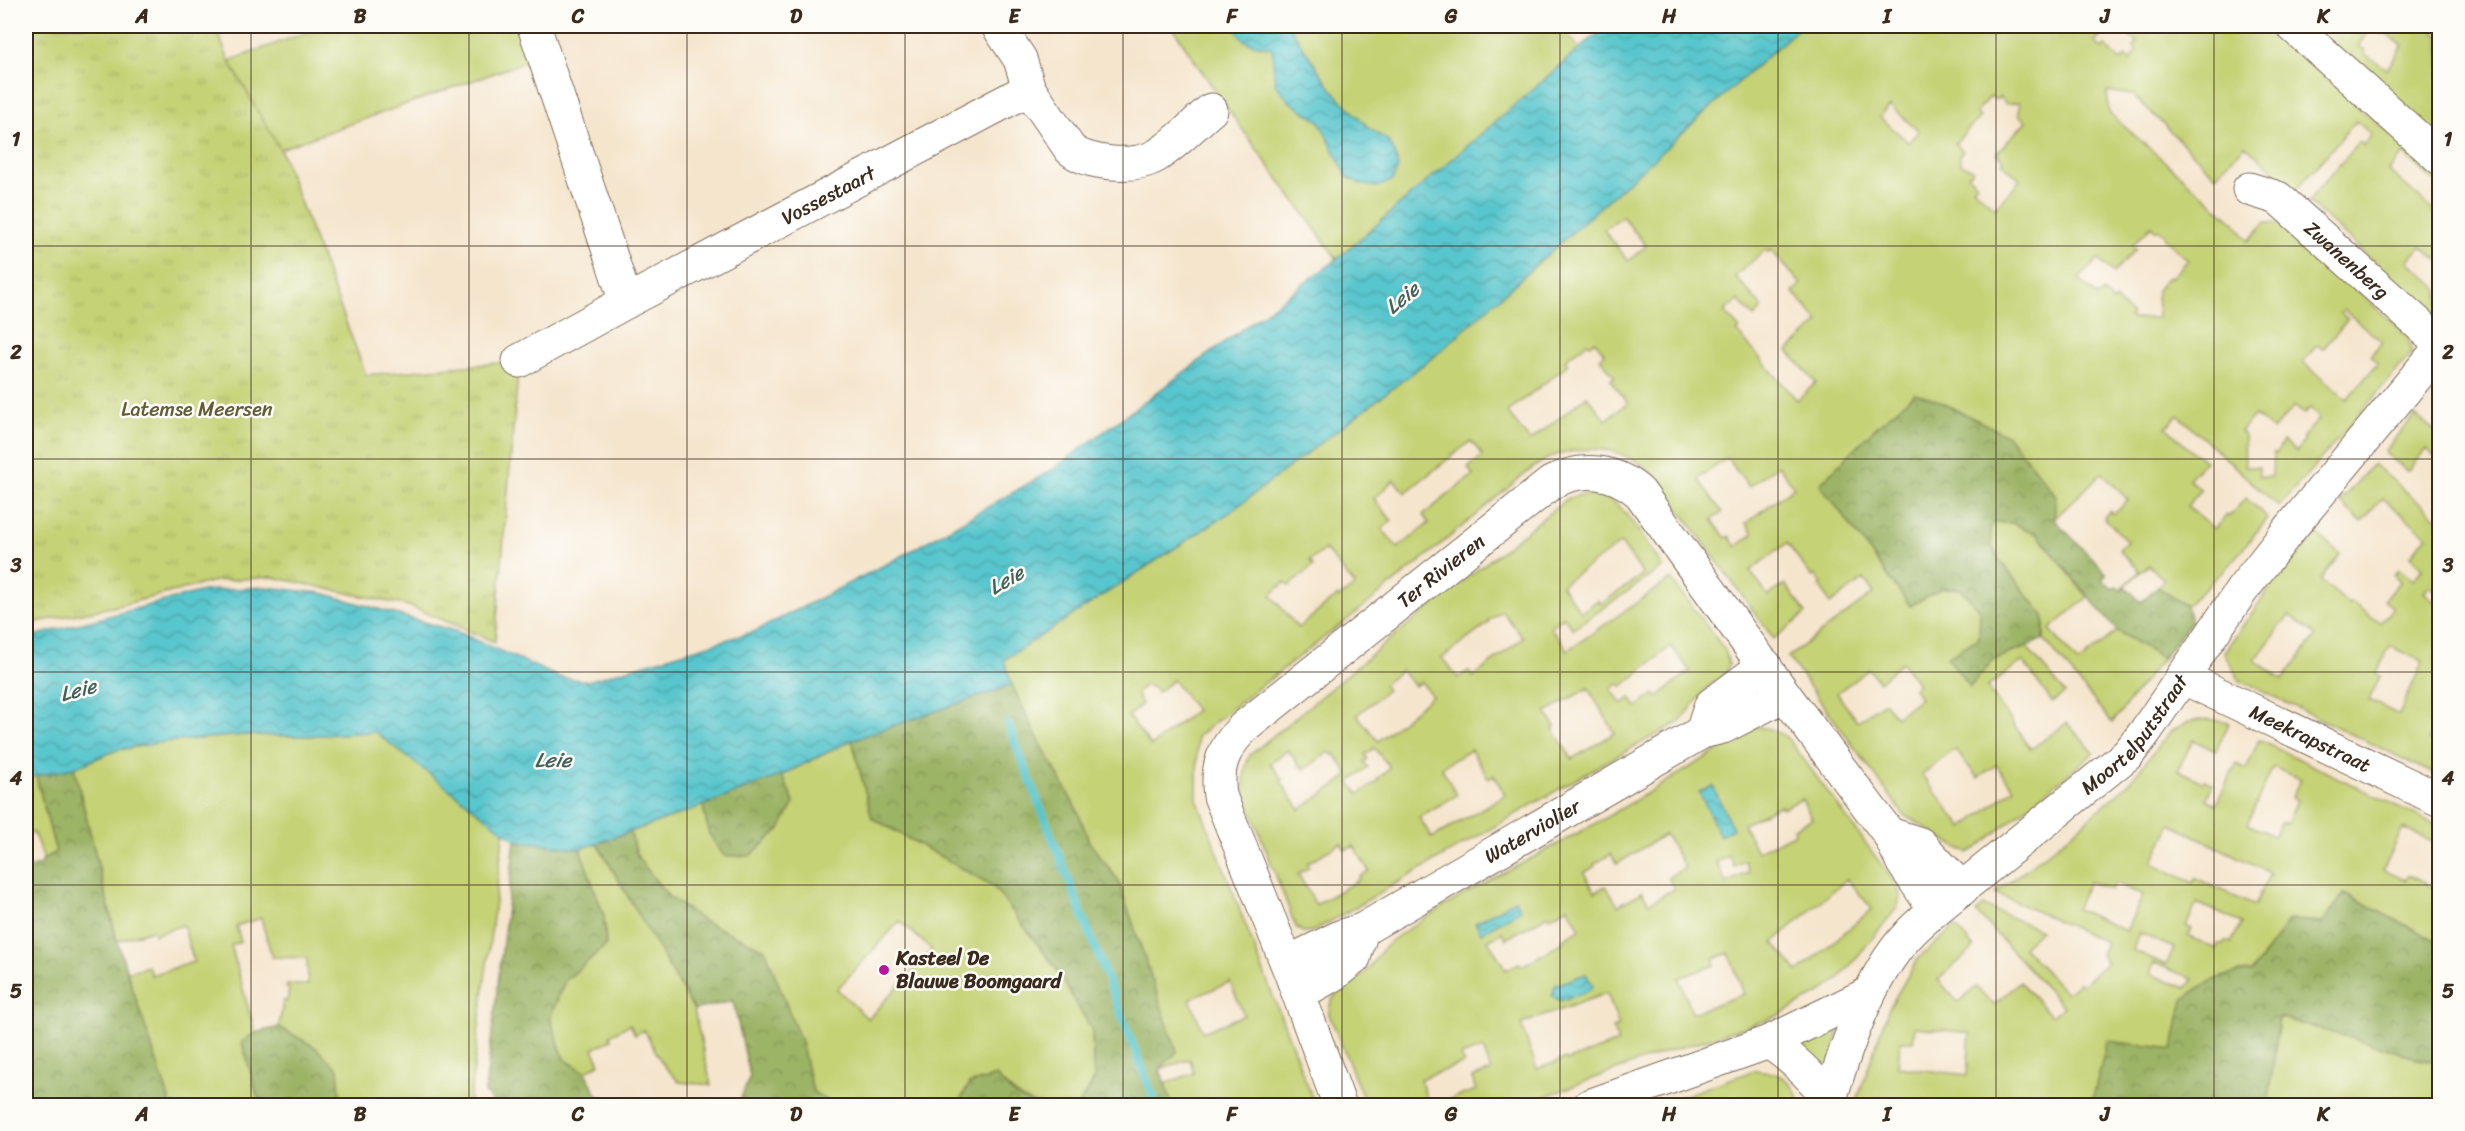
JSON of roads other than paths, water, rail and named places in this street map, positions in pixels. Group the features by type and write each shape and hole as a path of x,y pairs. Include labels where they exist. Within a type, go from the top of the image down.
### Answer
{"street":[{"path":"534,26 626,302"},
{"path":"998,26 1020,59 1029,89 1070,149 1079,157 1096,161 1142,161 1156,156 1211,110"},
{"path":"2293,26 2439,158"},
{"name":"Vossestaart","path":"519,361 1029,89"},
{"name":"Zwanenberg","path":"2248,189 2278,198 2439,343"},
{"name":"Moortelputstraat","path":"1829,1102 1868,994 1886,963 1907,935 2128,754 2242,590 2439,348"},
{"name":"Ter Rivieren","path":"1340,1106 1287,963 1220,796 1218,768 1222,754 1243,728 1551,483 1564,476 1590,472 1619,478 1640,493 1785,695 1889,834 1903,863 1935,910"},
{"path":"1702,732 1711,705 1765,665"},
{"name":"Meekrapstraat","path":"2182,676 2439,800"},
{"name":"Waterviolier","path":"1287,963 1342,936 1362,930 1702,732 1723,727 1785,695"},
{"path":"1889,834 1920,844 1962,889"},
{"path":"1299,994 1334,974 1354,958 1362,930"},
{"path":"1589,1106 1769,1042 1868,994"},
{"path":"1769,1042 1789,1055 1812,1077 1829,1102"}],"water":[{"path":"1236,26 1289,26 1332,90 1369,128 1388,141 1395,153 1398,168 1392,181 1377,187 1363,185 1347,177 1319,121 1290,102 1275,84 1272,48 1244,40"},
{"name":"Leie","path":"1606,26 1801,26 1436,355 1229,513 1004,660 1012,685 852,740 782,775 676,816 580,849 515,840 375,732 303,736 243,735 164,742 117,750 74,768 26,778 26,638 203,591 265,587 322,593 458,632 559,677 588,681 756,631 902,556 1052,470 1337,259"},
{"path":"1713,786 1733,829 1720,836 1699,792"},
{"path":"1515,900 1521,910 1481,933 1475,923"},
{"path":"1586,974 1593,986 1591,990 1560,1001 1552,996 1555,985"}],"waterway":[{"path":"1008,724 1157,1106"}],"place":[{"name":"Kasteel De Blauwe Boomgaard","path":"884,970"}],"park label":[{"name":"Latemse Meersen","path":"197,409"}]}
